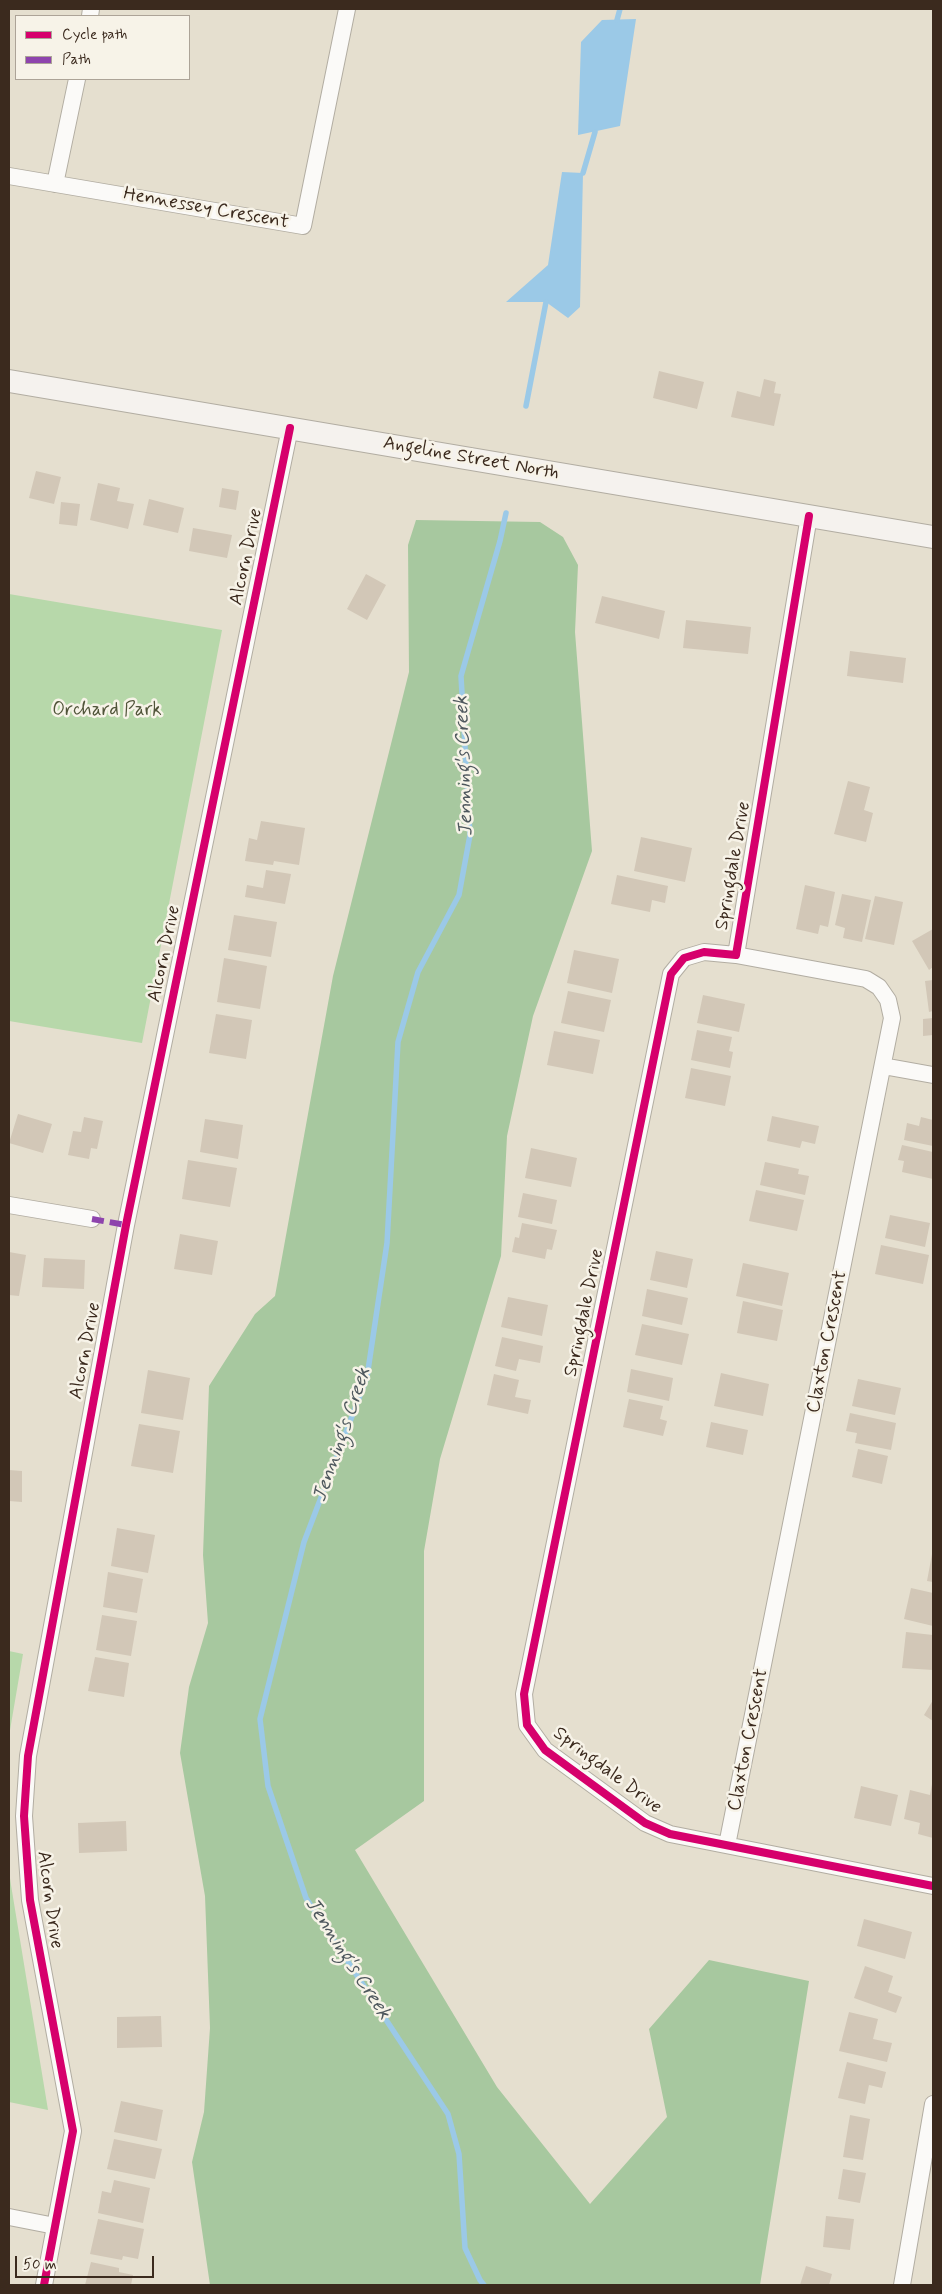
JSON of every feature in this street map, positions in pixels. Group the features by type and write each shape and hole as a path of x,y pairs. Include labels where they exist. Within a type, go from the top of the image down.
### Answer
{"main road":[{"name":"Angeline Street North","path":"9,381 933,537"}],"street":[{"name":"Hennessey Crescent","path":"9,176 304,226 347,9"},
{"path":"55,184 77,80"},
{"name":"Alcorn Drive","path":"44,2285 73,2131 30,1900 24,1816 28,1756 126,1225 290,428"},
{"name":"Springdale Drive","path":"809,516 736,955 704,952 684,958 672,974 524,1694 527,1725 545,1750 645,1823 670,1834 933,1886"},
{"name":"Claxton Crescent","path":"728,1845 892,1018 888,1000 879,987 866,979 736,955"},
{"path":"883,1066 933,1075"},
{"path":"9,1205 92,1219"},
{"path":"902,2285 928,2158 933,2104"},
{"path":"9,2217 55,2226"}],"green space":[{"path":"416,520 540,522 563,537 578,565 575,632 592,851 533,1016 507,1136 501,1256 440,1459 424,1551 424,1801 355,1850 497,2087 590,2204 667,2117 649,2029 709,1960 809,1981 760,2285 210,2285 192,2162 204,2112 210,2028 205,1896 180,1753 189,1687 208,1623 203,1555 209,1386 255,1314 275,1296 333,976 409,672 408,545"},
{"name":"Orchard Park","path":"9,594 222,630 142,1043 9,1021"},
{"path":"9,1651 23,1654 9,1736"},
{"path":"9,1871 11,1885 48,2110 9,2102"}],"water":[{"path":"636,19 620,126 578,135 581,42 602,20"},
{"path":"562,172 583,173 580,307 568,318 546,302 506,302 548,265"}],"building":[{"path":"659,371 704,382 697,409 653,398"},
{"path":"764,379 776,382 774,393 781,394 774,426 731,417 737,391 760,397"},
{"path":"36,471 61,477 54,504 29,498"},
{"path":"98,483 120,488 117,501 134,504 128,529 90,520"},
{"path":"222,488 239,491 236,510 219,507"},
{"path":"149,499 184,508 178,533 143,525"},
{"path":"61,502 80,504 77,526 59,524"},
{"path":"193,528 232,535 227,558 189,551"},
{"path":"366,574 386,585 367,620 347,609"},
{"path":"602,596 665,611 659,639 595,623"},
{"path":"686,620 751,627 748,654 683,648"},
{"path":"850,651 906,658 903,683 847,676"},
{"path":"848,781 870,787 864,810 873,813 866,842 834,834"},
{"path":"261,821 305,828 299,865 274,861 273,865 245,861 249,838 257,840"},
{"path":"641,837 692,848 685,882 634,871"},
{"path":"266,870 291,874 285,904 245,897 247,885 263,888"},
{"path":"617,875 668,886 665,903 652,900 650,912 611,904"},
{"path":"805,885 835,892 828,927 820,925 818,934 796,929"},
{"path":"842,894 871,900 862,942 843,938 845,928 835,925"},
{"path":"875,896 903,902 894,945 865,939"},
{"path":"234,915 277,922 271,957 228,950"},
{"path":"933,929 933,967 929,970 912,941"},
{"path":"574,950 619,959 612,993 567,983"},
{"path":"224,958 267,966 260,1009 217,1002"},
{"path":"933,980 933,1011 929,1012 925,981"},
{"path":"568,991 611,1000 604,1032 561,1023"},
{"path":"703,995 745,1004 739,1032 697,1023"},
{"path":"216,1014 252,1020 246,1059 209,1053"},
{"path":"933,1018 933,1035 923,1036 923,1019"},
{"path":"697,1030 732,1037 729,1051 733,1052 730,1068 691,1060"},
{"path":"554,1031 600,1040 593,1074 547,1065"},
{"path":"691,1068 731,1076 725,1106 685,1098"},
{"path":"18,1114 52,1124 43,1153 9,1143"},
{"path":"772,1116 819,1126 815,1144 802,1141 800,1148 767,1141"},
{"path":"84,1117 103,1121 97,1149 91,1148 89,1159 68,1155 73,1131 81,1132"},
{"path":"921,1117 933,1120 933,1146 904,1140 907,1123 919,1126"},
{"path":"205,1119 243,1125 238,1159 200,1152"},
{"path":"902,1145 933,1152 933,1179 902,1172 904,1161 898,1160"},
{"path":"531,1148 577,1158 571,1187 525,1178"},
{"path":"188,1160 237,1168 230,1207 182,1199"},
{"path":"765,1162 799,1169 798,1174 809,1176 805,1195 760,1185"},
{"path":"756,1190 804,1200 797,1231 749,1221"},
{"path":"523,1193 557,1200 552,1224 518,1217"},
{"path":"890,1215 930,1223 925,1247 885,1238"},
{"path":"522,1223 557,1230 552,1250 547,1249 545,1259 512,1252 515,1237 519,1238"},
{"path":"180,1234 218,1241 212,1275 174,1269"},
{"path":"881,1245 929,1255 923,1284 875,1274"},
{"path":"656,1251 693,1259 687,1288 650,1280"},
{"path":"9,1252 26,1255 19,1296 9,1295"},
{"path":"44,1258 85,1260 84,1289 42,1287"},
{"path":"743,1263 789,1273 782,1306 736,1296"},
{"path":"647,1289 688,1298 682,1325 642,1316"},
{"path":"508,1297 548,1305 542,1336 501,1327"},
{"path":"743,1301 783,1310 777,1341 737,1333"},
{"path":"642,1324 689,1334 682,1365 635,1355"},
{"path":"502,1337 543,1346 540,1363 519,1359 516,1371 495,1366"},
{"path":"631,1369 673,1378 669,1401 627,1392"},
{"path":"148,1370 190,1378 183,1420 141,1413"},
{"path":"721,1373 769,1384 763,1416 714,1406"},
{"path":"494,1374 519,1380 515,1397 531,1400 528,1414 487,1405"},
{"path":"858,1379 901,1388 895,1415 852,1406"},
{"path":"629,1399 663,1406 660,1419 667,1421 663,1436 623,1427"},
{"path":"850,1413 896,1423 891,1450 855,1443 857,1433 846,1431"},
{"path":"711,1422 748,1430 743,1455 706,1447"},
{"path":"139,1424 180,1431 173,1473 131,1466"},
{"path":"858,1449 888,1456 882,1484 852,1477"},
{"path":"9,1470 22,1471 22,1502 9,1501"},
{"path":"117,1528 155,1535 148,1573 111,1566"},
{"path":"933,1554 933,1582 927,1581"},
{"path":"108,1572 143,1579 137,1613 103,1607"},
{"path":"911,1588 933,1593 933,1626 904,1619"},
{"path":"102,1615 137,1621 131,1656 96,1650"},
{"path":"906,1632 933,1635 933,1670 902,1668"},
{"path":"95,1657 129,1663 124,1697 88,1691"},
{"path":"933,1700 933,1721 924,1715"},
{"path":"932,1784 933,1838 918,1834 920,1823 904,1819 910,1790 930,1795"},
{"path":"861,1786 898,1795 891,1826 854,1818"},
{"path":"126,1821 127,1851 79,1853 78,1823"},
{"path":"864,1919 912,1932 905,1959 857,1946"},
{"path":"865,1966 893,1976 888,1992 902,1997 896,2013 854,1998"},
{"path":"849,2012 878,2019 873,2039 892,2043 887,2062 839,2051"},
{"path":"161,2016 162,2047 117,2048 117,2017"},
{"path":"847,2062 886,2072 882,2088 869,2085 865,2104 838,2098"},
{"path":"121,2101 163,2110 157,2141 114,2132"},
{"path":"850,2115 870,2119 863,2160 843,2157"},
{"path":"114,2139 162,2149 155,2179 107,2169"},
{"path":"843,2169 866,2173 860,2203 838,2199"},
{"path":"114,2180 150,2188 143,2223 98,2213 102,2191 111,2193"},
{"path":"826,2216 854,2219 850,2250 823,2247"},
{"path":"98,2219 144,2229 138,2259 123,2256 122,2260 90,2254"},
{"path":"91,2262 119,2268 119,2272 133,2275 131,2285 85,2285"},
{"path":"806,2266 832,2274 829,2285 800,2285"}],"waterway":[{"name":"Jenning's Creek","path":"617,20 620,9"},
{"path":"583,173 595,132"},
{"name":"Jenning's Creek","path":"526,406 546,302"},
{"name":"Jenning's Creek","path":"484,2285 465,2248 459,2154 448,2114 306,1898 268,1786 260,1719 304,1542 367,1377 387,1243 398,1042 418,972 459,895 470,835 461,676 500,541 506,513"}],"marked path":[{"path":"92,1219 126,1225"}],"cycle path":[{"path":"44,2285 73,2131 30,1900 24,1816 28,1756 126,1225 290,428"},
{"path":"809,516 736,955 704,952 684,958 671,974 524,1694 527,1725 545,1750 645,1823 670,1834 933,1886"}]}
